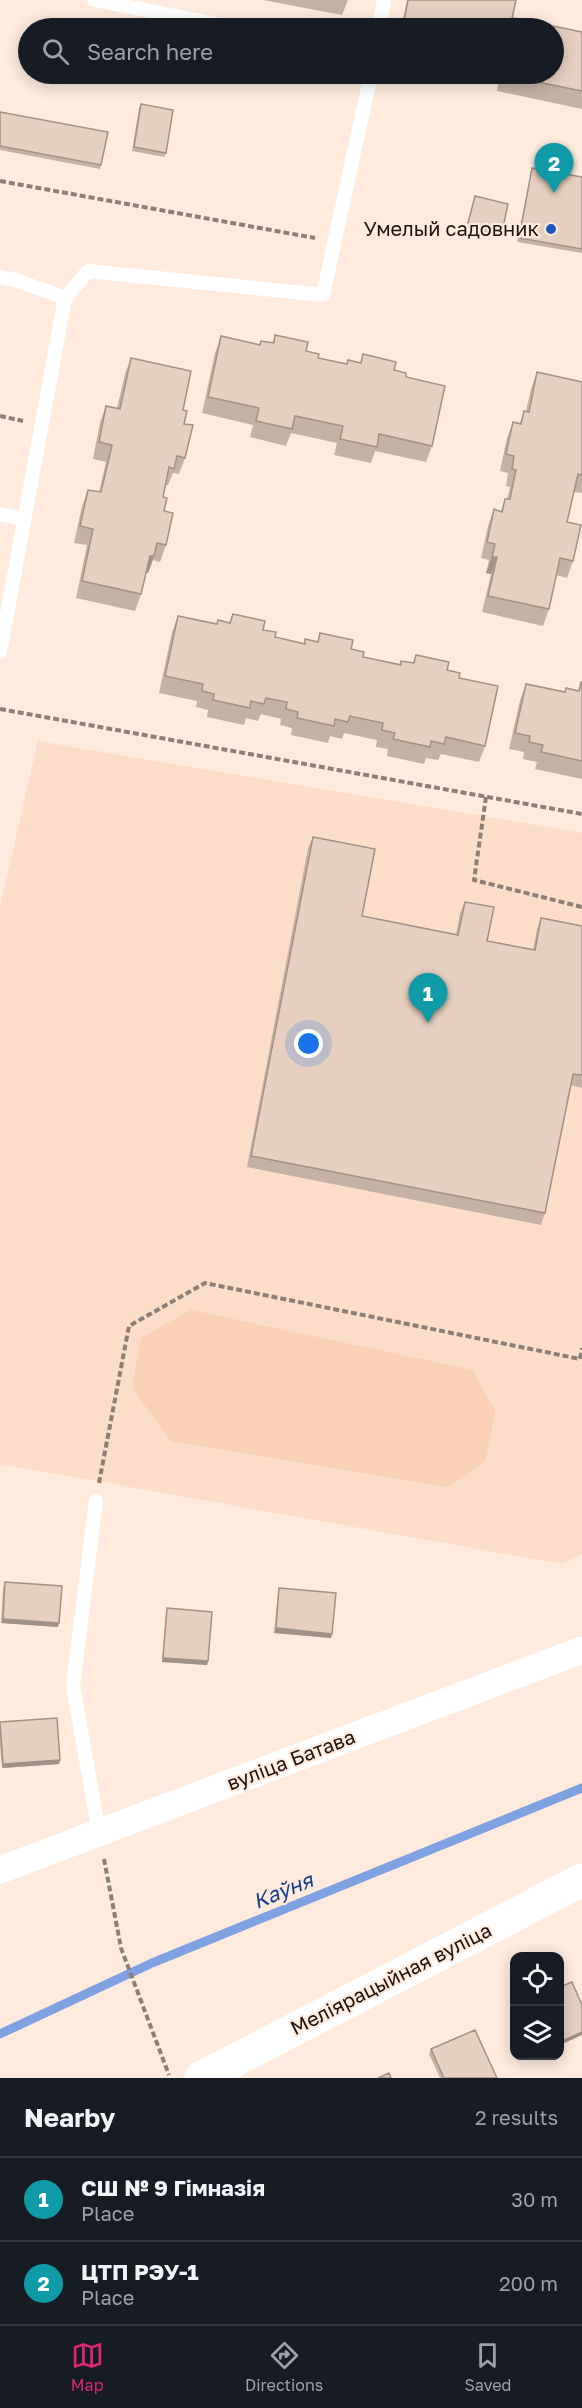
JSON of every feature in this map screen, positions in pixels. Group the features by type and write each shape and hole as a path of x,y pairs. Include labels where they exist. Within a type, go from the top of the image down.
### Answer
{"street":[{"name":"вуліца Батава","path":"0,1870 582,1650"},
{"name":"Меліярацыйная вуліца","path":"201,2078 582,1880"}],"lane":[{"path":"94,0 186,18"},
{"path":"381,18 384,0"},
{"path":"0,652 65,298 88,271 323,295 369,84"},
{"path":"0,277 16,280 65,298"},
{"path":"0,514 24,519"},
{"path":"96,1501 73,1686 99,1832"}],"path":[{"path":"0,181 334,241"},
{"path":"0,709 582,814"},
{"path":"486,797 474,880 582,907"},
{"path":"96,1501 129,1326 205,1283 580,1359 582,1348"},
{"path":"99,1832 121,1948 170,2078"}],"shaded area":[{"path":"38,741 582,833 582,1554 562,1564 0,1464 0,907"},
{"path":"191,1310 473,1370 495,1411 486,1460 448,1487 171,1441 132,1388 141,1338"}],"building":[{"path":"408,0 516,0 512,18 405,18"},
{"path":"564,28 582,32 582,91 547,84 564,84"},
{"path":"141,104 173,110 166,153 134,147"},
{"path":"0,112 108,132 101,165 0,146"},
{"path":"532,168 582,177 582,249 519,238"},
{"path":"475,196 508,204 502,232 468,223"},
{"path":"275,335 308,342 306,351 319,354 318,358 347,364 348,360 361,363 363,354 396,362 394,370 406,373 406,377 445,386 432,446 379,434 377,447 340,439 343,426 295,416 292,429 256,421 259,408 208,397 221,336 260,345 261,341 274,343"},
{"path":"131,358 191,371 183,410 187,411 184,424 193,425 185,458 177,456 174,469 169,467 163,497 167,498 164,511 173,513 166,545 157,543 154,556 150,556 141,594 82,581 93,529 80,526 88,490 101,492 112,445 99,442 106,406 120,409"},
{"path":"537,372 582,382 582,475 578,474 567,522 581,525 573,561 560,558 549,609 488,596 497,557 492,557 495,544 487,542 494,509 502,512 505,499 510,499 516,470 512,469 514,456 506,454 513,422 521,424 524,411 529,412"},
{"path":"233,614 265,621 263,630 276,632 275,637 305,644 305,639 318,642 320,633 353,640 351,649 364,652 363,657 401,665 401,661 414,663 416,655 449,662 447,670 460,673 459,678 498,686 485,746 446,737 444,744 431,741 430,747 393,739 395,733 382,730 383,723 350,716 348,722 335,719 334,726 297,718 298,712 286,709 287,702 266,698 264,704 251,701 250,708 213,700 214,694 202,691 203,684 165,676 178,616 217,624 218,620 230,623"},
{"path":"581,682 582,761 541,752 543,745 529,742 530,736 515,733 526,684 565,692 566,688 579,691"},
{"path":"313,837 375,849 362,916 458,935 465,902 494,907 487,941 535,950 541,918 582,926 582,1075 573,1074 545,1213 251,1156"},
{"path":"5,1582 62,1586 59,1623 3,1619"},
{"path":"279,1588 336,1593 332,1634 276,1628"},
{"path":"167,1608 212,1612 208,1661 163,1658"},
{"path":"57,1718 60,1760 3,1764 0,1722"},
{"path":"572,1982 582,2005 582,2032 564,2040 564,2006 564,1985"},
{"path":"475,2030 497,2078 444,2078 431,2049"},
{"path":"389,2073 391,2078 378,2078"}],"waterway":[{"name":"Каўня","path":"0,2034 152,1963 582,1788"}],"place":[{"name":"ЦТП РЭУ-1","path":"554,193"},
{"name":"Умелый садовник","path":"551,229"},
{"name":"СШ № 9 Гімназія","path":"428,1023"}]}
